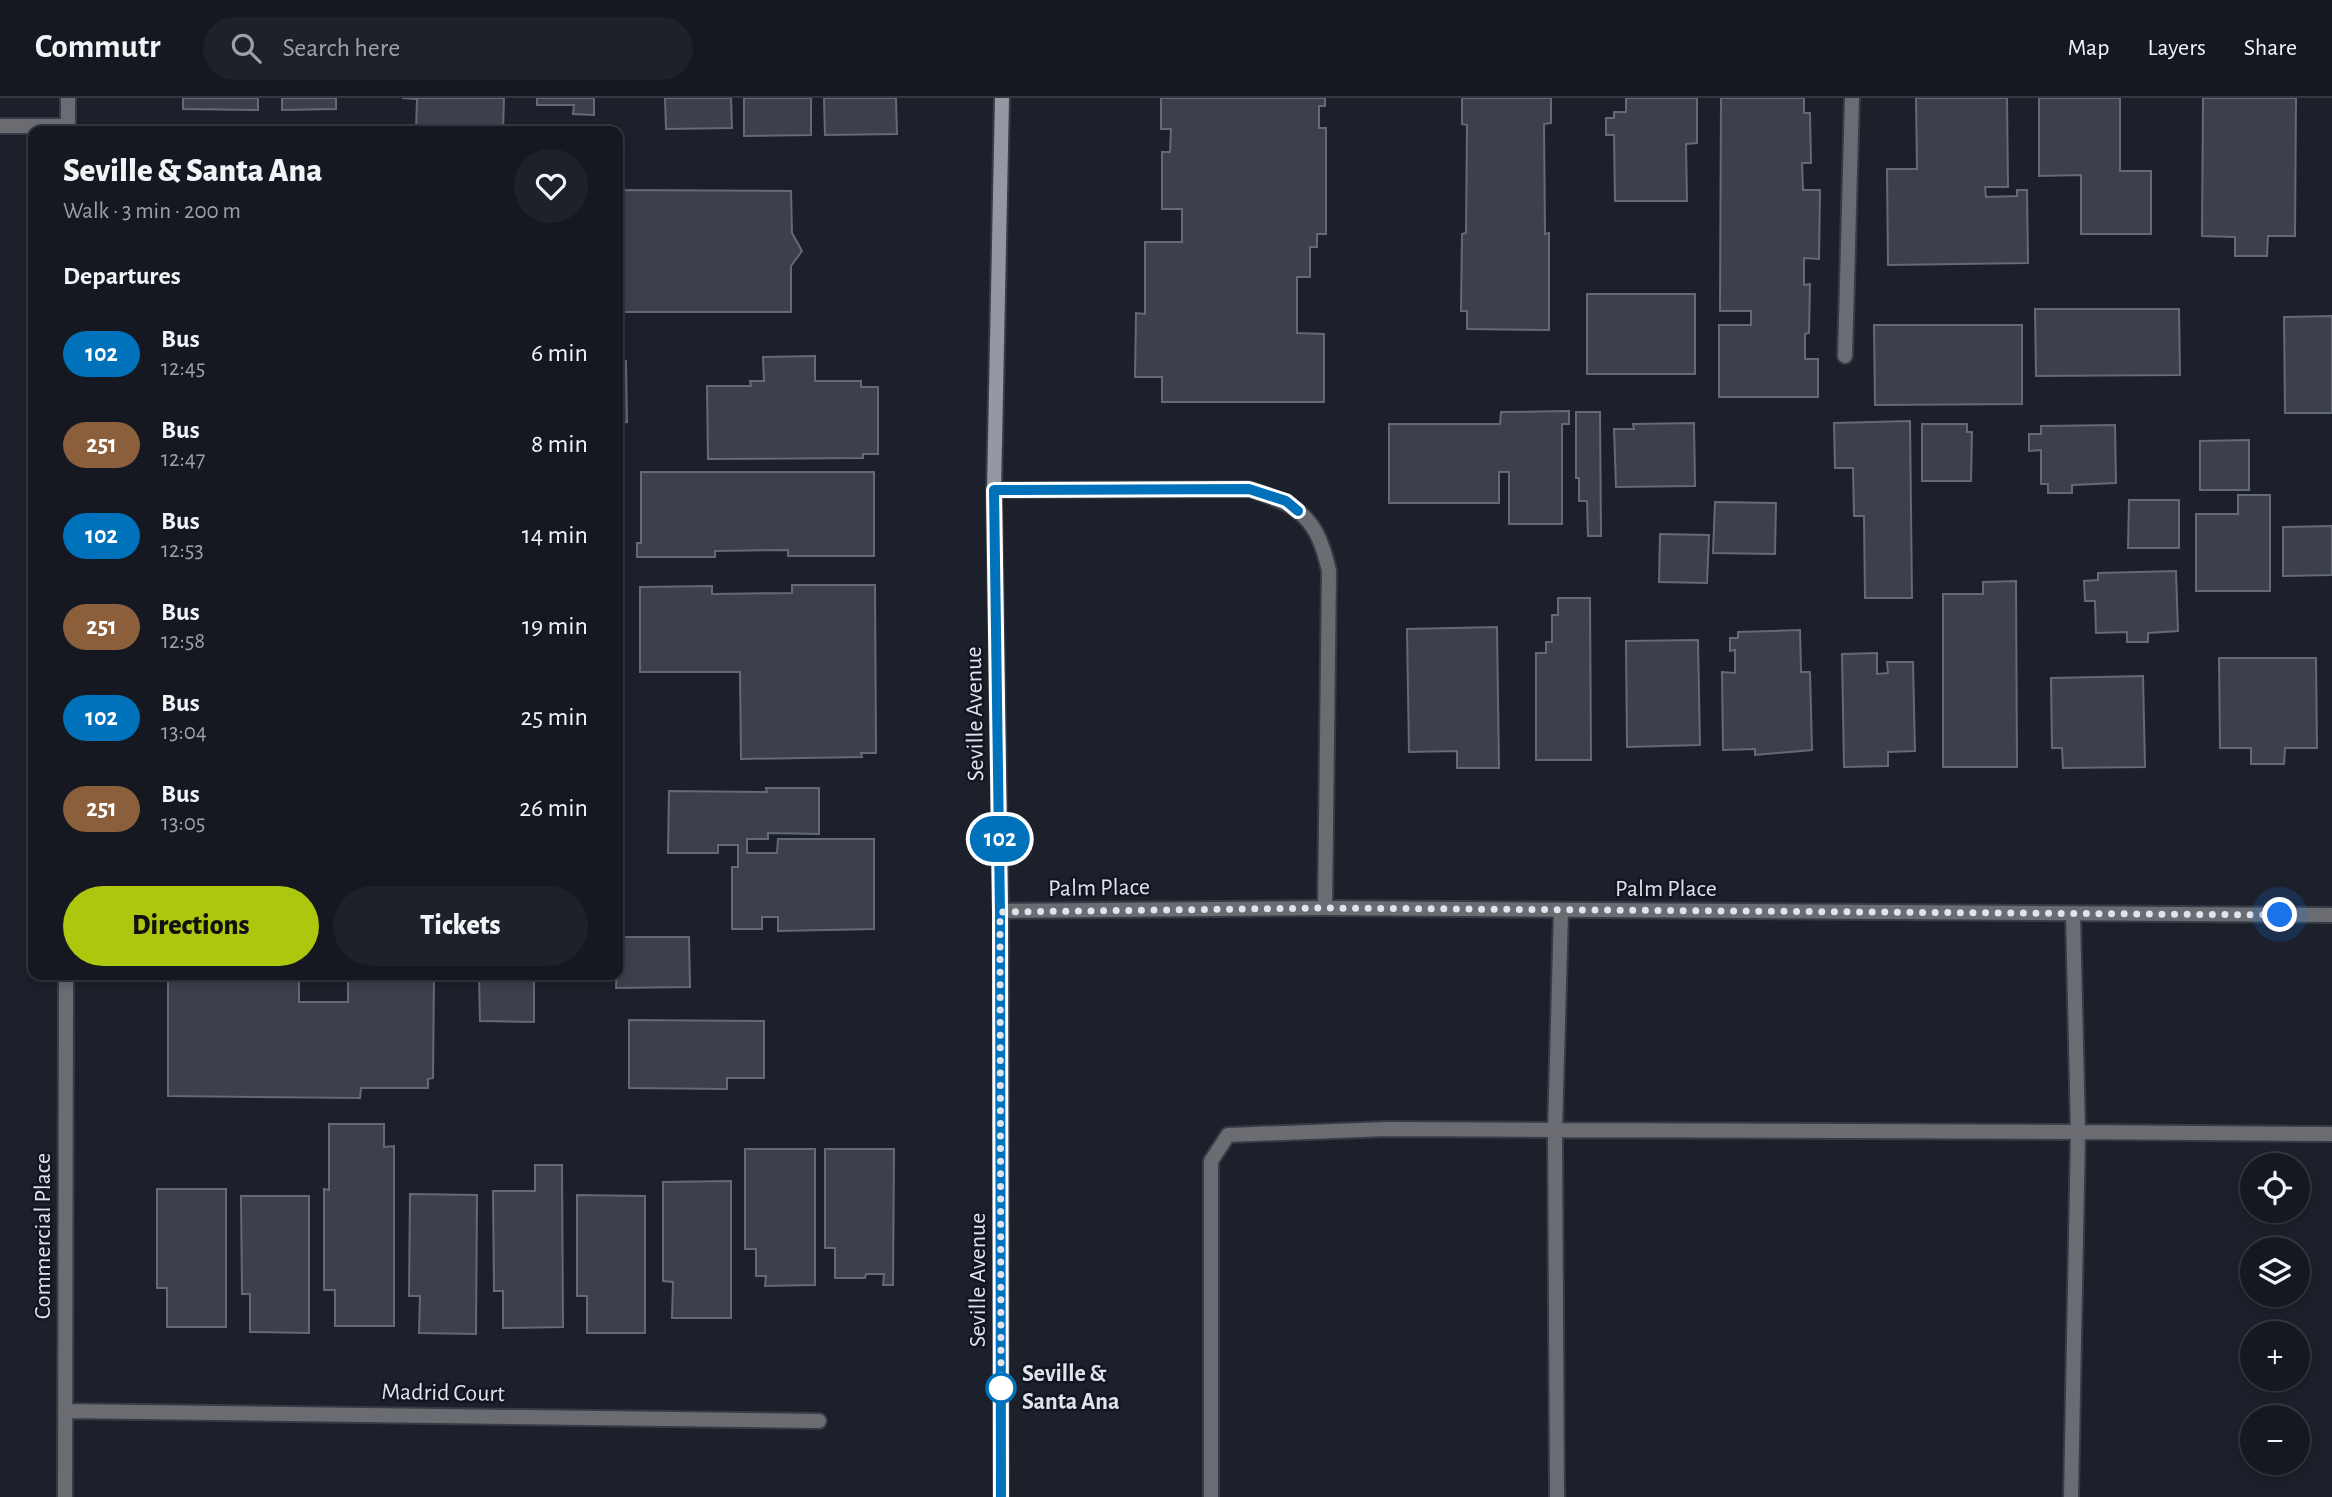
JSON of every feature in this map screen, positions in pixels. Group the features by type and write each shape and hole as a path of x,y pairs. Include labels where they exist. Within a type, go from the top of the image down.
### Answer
{"street":[{"path":"68,98 68,126"},
{"name":"Seville Avenue","path":"1001,1497 1000,912 994,490 1002,98"},
{"path":"1845,356 1852,98"},
{"path":"0,126 28,127"},
{"path":"994,490 1249,489 1286,501 1311,520 1323,542 1329,571 1325,908"},
{"name":"Palm Place","path":"1000,912 1325,908 2332,915"},
{"path":"1557,1497 1555,1130 1561,911"},
{"path":"2071,1497 2078,1132 2073,914"},
{"name":"Commercial Place","path":"65,1497 66,980"},
{"path":"1210,1497 1211,1161 1228,1135 1388,1129 2332,1134"},
{"name":"Madrid Court","path":"65,1411 819,1421"}],"building":[{"path":"183,98 258,98 258,110 183,109"},
{"path":"282,98 336,98 336,109 282,110"},
{"path":"402,98 504,98 503,126 416,126 417,99"},
{"path":"537,98 594,98 594,115 573,114 574,105 537,105"},
{"path":"665,98 731,98 732,128 666,129"},
{"path":"744,98 811,98 811,135 744,136"},
{"path":"824,98 896,98 897,134 825,135"},
{"path":"1161,98 1325,98 1325,106 1319,106 1319,128 1326,128 1326,234 1317,234 1317,247 1310,247 1310,277 1297,277 1297,333 1324,334 1324,402 1162,402 1162,377 1135,377 1136,313 1145,314 1145,242 1182,242 1182,209 1162,209 1162,152 1170,152 1171,129 1161,129"},
{"path":"1462,98 1551,98 1551,123 1544,124 1545,234 1549,233 1549,330 1467,329 1467,311 1461,311 1462,234 1466,233 1467,125 1462,124"},
{"path":"1626,98 1697,98 1697,143 1686,144 1687,201 1615,201 1614,135 1606,135 1606,118 1614,118 1614,112 1626,112"},
{"path":"1721,98 1804,98 1804,113 1810,113 1811,163 1802,163 1803,190 1820,190 1819,259 1804,258 1804,285 1810,284 1809,333 1805,334 1805,359 1818,359 1818,397 1719,397 1719,325 1751,325 1751,311 1720,311"},
{"path":"1916,98 2007,98 2008,187 1985,187 1986,197 2017,196 2017,190 2027,190 2028,263 1888,265 1887,169 1917,169"},
{"path":"2039,98 2120,98 2120,171 2151,171 2151,234 2081,234 2081,175 2039,176"},
{"path":"2203,98 2296,98 2295,236 2268,236 2267,256 2235,256 2235,237 2202,236"},
{"path":"623,190 791,191 792,233 802,251 791,266 791,312 623,312"},
{"path":"1587,294 1695,294 1695,374 1587,374"},
{"path":"2035,309 2179,309 2180,375 2036,376"},
{"path":"2332,316 2332,413 2285,413 2284,317"},
{"path":"1874,325 2022,325 2022,404 1875,405"},
{"path":"815,356 815,381 861,381 861,387 878,387 878,454 863,454 863,458 708,459 707,386 751,386 750,381 764,381 763,357"},
{"path":"623,361 626,361 627,422 623,422"},
{"path":"1569,411 1569,424 1562,424 1562,524 1509,524 1509,472 1499,472 1499,503 1389,503 1389,424 1500,424 1501,412"},
{"path":"1576,412 1600,412 1601,536 1588,536 1587,501 1579,501 1579,478 1576,478"},
{"path":"1910,421 1912,598 1865,598 1864,516 1854,516 1853,468 1835,468 1834,423"},
{"path":"1694,423 1695,486 1616,487 1614,429 1634,429 1633,424"},
{"path":"1922,424 1967,424 1967,432 1972,432 1971,481 1922,481"},
{"path":"2115,425 2116,483 2072,485 2072,493 2048,493 2048,484 2041,484 2041,450 2029,451 2029,434 2041,434 2041,426"},
{"path":"2249,440 2249,490 2200,490 2200,441"},
{"path":"641,472 874,472 874,556 788,556 788,550 715,551 715,557 637,557 637,543 641,543"},
{"path":"2238,495 2270,495 2270,591 2196,591 2196,514 2238,514"},
{"path":"2129,500 2179,500 2179,548 2128,548"},
{"path":"1715,502 1776,503 1775,554 1713,553"},
{"path":"2332,526 2332,575 2283,576 2283,527"},
{"path":"1660,534 1709,535 1707,583 1659,582"},
{"path":"2176,571 2178,631 2148,633 2148,642 2127,642 2127,632 2096,633 2095,601 2085,601 2084,581 2098,580 2098,573"},
{"path":"2016,581 2017,767 1943,767 1943,594 1983,594 1983,582"},
{"path":"792,585 875,585 876,753 861,753 862,757 741,759 740,672 640,672 640,587 712,586 712,594 792,593"},
{"path":"1558,598 1590,598 1591,760 1536,760 1536,653 1546,653 1546,642 1552,642 1552,615 1558,615"},
{"path":"1497,627 1499,768 1457,768 1457,751 1409,752 1407,629"},
{"path":"1800,630 1801,672 1810,672 1812,750 1755,755 1755,749 1723,750 1722,672 1735,673 1735,650 1730,651 1730,638 1738,638 1738,632"},
{"path":"1698,640 1700,745 1627,747 1626,641"},
{"path":"1877,653 1877,674 1888,673 1887,662 1913,662 1915,751 1888,752 1888,766 1844,767 1842,654"},
{"path":"2219,658 2316,658 2317,748 2285,748 2284,764 2251,764 2251,748 2220,748"},
{"path":"2143,676 2145,767 2063,768 2062,748 2052,748 2051,678"},
{"path":"766,788 819,788 819,834 768,833 768,839 747,839 747,853 777,853 778,839 874,839 874,929 778,931 778,917 762,917 762,929 732,929 732,867 738,867 738,845 718,845 718,853 668,853 669,791 767,792"},
{"path":"623,937 689,937 690,987 616,988 616,980 623,980"},
{"path":"168,980 299,980 299,1002 348,1002 348,980 434,980 433,1078 428,1079 428,1088 361,1088 360,1098 168,1096"},
{"path":"479,980 534,980 534,1022 480,1021"},
{"path":"629,1020 764,1021 764,1078 727,1078 727,1089 629,1088"},
{"path":"329,1124 384,1124 384,1147 394,1146 394,1326 335,1326 335,1290 324,1290 324,1189 329,1190"},
{"path":"745,1149 815,1149 815,1285 765,1286 766,1276 756,1276 756,1249 745,1249"},
{"path":"825,1149 894,1149 893,1285 883,1285 884,1274 866,1274 865,1278 835,1278 835,1248 825,1248"},
{"path":"535,1165 562,1165 563,1327 503,1328 503,1291 494,1291 493,1191 535,1191"},
{"path":"731,1181 731,1318 672,1318 673,1282 663,1281 663,1182"},
{"path":"157,1189 226,1189 226,1327 167,1327 167,1288 157,1288"},
{"path":"410,1194 477,1195 476,1334 419,1333 420,1296 409,1296"},
{"path":"577,1195 645,1196 645,1333 587,1333 587,1296 577,1296"},
{"path":"241,1196 309,1196 309,1333 250,1332 250,1294 242,1294"}],"bus line":[{"name":"102","path":"1001,1497 1000,912 994,490 1249,489 1286,501 1298,511"}],"place":[{"name":"Seville & Santa Ana","path":"1001,1388"}],"route":[{"path":"1001,1388 1000,912 1325,908 2280,915"}]}
